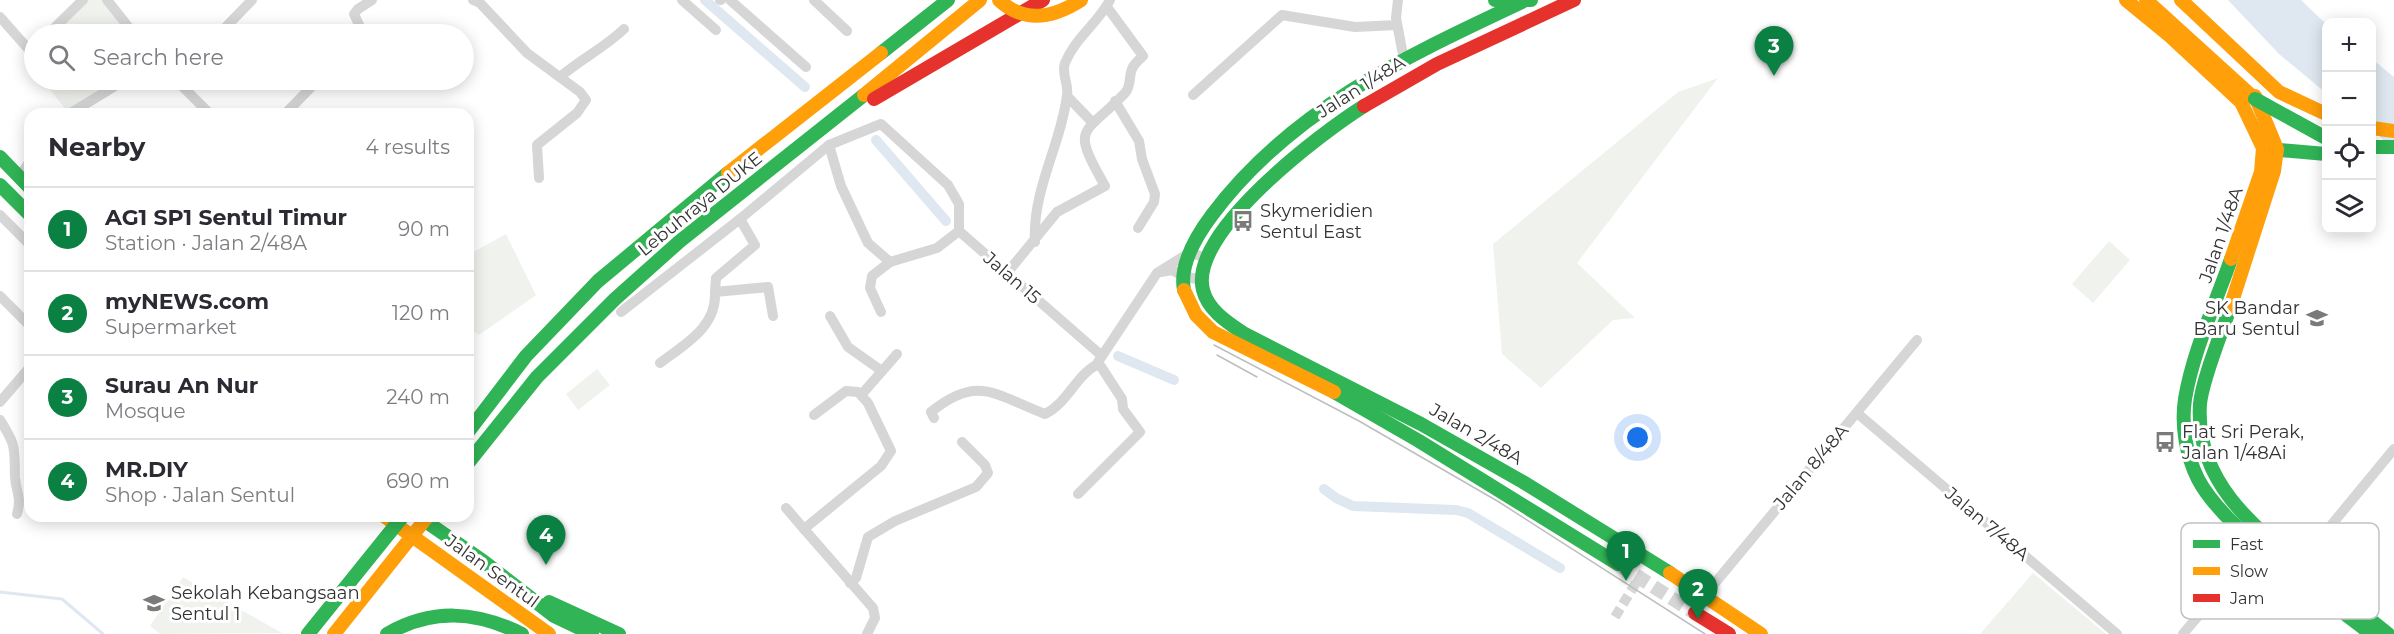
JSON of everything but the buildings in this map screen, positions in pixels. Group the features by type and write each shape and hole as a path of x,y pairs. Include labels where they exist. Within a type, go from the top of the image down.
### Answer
{"main road":[{"name":"Lebuhraya DUKE","path":"474,424 526,356 598,281 667,222 948,0"},
{"name":"Lebuhraya DUKE","path":"474,456 537,377 618,305 680,241 980,0"},
{"path":"999,0 1007,9 1028,18 1057,14 1081,0"},
{"path":"813,136 1015,0"},
{"path":"813,136 974,38 1043,0"},
{"path":"1494,0 1532,0"},
{"name":"Jalan 1/48A","path":"1189,253 1213,213 1247,174 1308,118 1346,92 1404,60 1527,0"},
{"name":"Jalan 1/48A","path":"1205,257 1229,222 1258,189 1310,141 1347,115 1424,69 1574,0"},
{"path":"2126,0 2170,36 2241,102 2270,149"},
{"path":"2146,0 2255,99 2322,136"},
{"path":"2158,0 2254,93 2270,149"},
{"path":"2181,0 2279,92 2322,112"},
{"path":"2376,129 2394,131"},
{"path":"2376,147 2394,145"},
{"path":"2270,149 2322,154"},
{"name":"Jalan 1/48A","path":"2247,523 2222,492 2208,466 2199,438 2198,420 2200,401 2274,171 2270,149"},
{"path":"0,157 24,182"},
{"path":"0,185 24,209"},
{"path":"1183,276 1189,253"},
{"name":"Jalan 2/48A","path":"1205,257 1201,280 1210,307 1228,324 1421,424 1523,482 1705,595 1761,634"},
{"name":"Jalan 2/48A","path":"1183,276 1183,286 1199,322 1213,332 1342,396 1618,564"},
{"name":"Jalan Sentul","path":"392,522 549,634"},
{"path":"308,634 398,522"},
{"path":"334,634 423,522"},
{"name":"Jalan Sentul","path":"426,522 470,553 563,609 619,634"},
{"path":"483,561 554,616 592,634"},
{"path":"460,570 561,634"},
{"path":"1695,613 1729,634"},
{"path":"387,634 409,621 425,617 475,616 522,634"},
{"name":"Jalan 1/48A","path":"2354,619 2371,634"},
{"name":"Jalan 1/48A","path":"2367,619 2388,634"}],"street":[{"path":"58,24 82,0"},
{"path":"107,0 126,24"},
{"path":"229,24 252,0"},
{"path":"359,24 354,14 372,0"},
{"path":"682,0 716,30"},
{"path":"730,0 806,67"},
{"path":"814,0 847,31"},
{"path":"1398,0 1397,25 1404,60"},
{"path":"479,1 520,47 586,100 577,112 537,145 538,178"},
{"path":"1007,273 1035,242 1057,213 1105,186 1084,144 1085,134 1092,122 1126,92 1133,67 1143,56 1108,4 1082,34 1064,64 1067,96 1038,200 1034,223 1035,242"},
{"path":"1193,95 1282,15 1355,27 1397,25"},
{"path":"0,17 24,44"},
{"path":"560,77 580,60 604,48 624,29"},
{"path":"79,108 109,90"},
{"path":"186,90 204,108"},
{"path":"291,108 308,90"},
{"path":"1067,96 1092,122"},
{"path":"1115,101 1139,141 1142,159 1155,194 1154,202 1138,228"},
{"path":"618,305 740,219 828,145 881,124 948,185 959,204 959,231 937,248 890,262 872,276 870,288 881,312"},
{"path":"828,145 841,186 868,243 890,262"},
{"path":"19,177 24,170"},
{"path":"10,225 24,214"},
{"path":"0,215 24,239"},
{"path":"660,363 702,332 716,304 716,278 754,244 740,219"},
{"name":"Jalan 15","path":"959,231 1100,360 1119,394 1127,416 1140,432 1078,494"},
{"path":"934,418 931,412 948,398 980,388 1045,414 1053,411 1086,372 1100,360 1157,273 1189,253 1205,257"},
{"path":"1157,273 1172,270 1183,276 1201,280"},
{"path":"715,292 768,287 773,316"},
{"path":"0,296 24,320"},
{"path":"830,316 848,347 882,371"},
{"name":"Jalan 8/48A","path":"1705,595 1917,340"},
{"path":"862,394 897,354"},
{"path":"0,402 24,374"},
{"path":"814,415 846,391 862,394"},
{"path":"804,530 881,466 891,451 862,394"},
{"name":"Jalan 7/48A","path":"1857,413 2117,634"},
{"path":"0,420 12,440 17,461 15,478 21,499 17,514"},
{"path":"850,583 856,578 860,569 861,554 868,537 895,521 976,487 988,473 985,465 962,442"},
{"path":"2333,523 2394,449"},
{"path":"786,508 873,608 875,618 867,634"},
{"path":"2183,634 2195,619"}],"shaded area":[{"path":"88,0 103,0 121,24 63,24"},
{"path":"2228,0 2301,0 2322,20 2322,90 2279,54"},
{"path":"2376,62 2394,77 2394,150 2376,133"},
{"path":"1718,78 1577,263 1635,318 1613,320 1541,388 1502,354 1493,244 1678,92"},
{"path":"50,90 104,90 72,108 65,108"},
{"path":"506,234 536,295 479,335 474,331 474,252"},
{"path":"2109,241 2130,260 2093,303 2072,284"},
{"path":"597,369 610,385 578,410 566,394"},
{"path":"2033,573 2106,634 1980,634"},
{"path":"183,577 282,633 160,634 150,626"}],"waterway":[{"path":"705,0 805,87"},
{"path":"876,140 946,221"},
{"path":"1118,356 1174,380"},
{"path":"1324,489 1353,506 1456,510 1468,513 1560,568"},
{"path":"0,592 62,599 103,634"}],"tunnel":[{"path":"1618,564 1695,613"},
{"path":"1615,617 1639,578"}],"tram line":[{"path":"1214,345 1359,421 1499,502 1705,634"},
{"path":"1217,355 1257,377"}],"traffic: fast":[{"path":"881,53 948,0"},
{"path":"1495,0 1531,0"},
{"path":"1184,290 1184,270 1190,250 1201,232 1243,178 1277,145 1353,89 1394,65 1522,2"},
{"path":"474,456 537,377 615,299 680,241 864,95"},
{"path":"2255,99 2322,136"},
{"path":"1364,106 1290,161 1236,214 1216,241 1204,267 1203,290 1209,304 1219,315 1243,333 1421,424 1523,482 1670,573"},
{"path":"2376,147 2394,147"},
{"path":"2269,149 2322,154"},
{"path":"0,157 24,182"},
{"path":"474,424 526,356 598,281 728,173"},
{"path":"0,185 24,209"},
{"path":"2231,259 2199,346 2189,381 2185,399 2184,429 2188,450 2198,479 2211,499 2233,523"},
{"path":"2230,308 2208,369 2202,394 2201,431 2207,456 2217,478 2253,523"},
{"path":"1334,392 1419,441 1618,564"},
{"path":"308,634 398,522"},
{"path":"427,522 483,561 554,616 592,634"},
{"path":"549,602 619,634"},
{"path":"387,634 421,620 454,616 488,621 522,634"},
{"path":"2351,619 2371,634"},
{"path":"2369,619 2388,634"}],"traffic: slow":[{"path":"864,95 980,0"},
{"path":"999,0 1019,13 1039,16 1060,11 1081,0"},
{"path":"2126,0 2170,36 2241,102 2263,148 2261,172 2231,259"},
{"path":"2146,0 2255,99"},
{"path":"2181,0 2279,92 2322,112"},
{"path":"728,173 881,53"},
{"path":"2230,308 2274,171 2277,149 2255,96"},
{"path":"2376,129 2394,131"},
{"path":"1184,290 1196,315 1213,332 1334,392"},
{"path":"392,522 549,634"},
{"path":"334,634 423,522"},
{"path":"1670,573 1761,634"}],"traffic: jam":[{"path":"874,99 1043,0"},
{"path":"1364,106 1437,64 1574,0"},
{"path":"1695,613 1729,634"}],"place":[{"name":"Surau An Nur","path":"1774,76"},
{"name":"Skymeridien Sentul East","path":"1243,221"},
{"name":"SK Bandar Baru Sentul","path":"2317,318"},
{"name":"Flat Sri Perak, Jalan 1/48Ai","path":"2165,442"},
{"name":"MR.DIY","path":"546,565"},
{"name":"AG1 SP1 Sentul Timur","path":"1626,581"},
{"name":"Sekolah Kebangsaan Sentul 1","path":"154,603"},
{"name":"myNEWS.com","path":"1698,619"}]}
